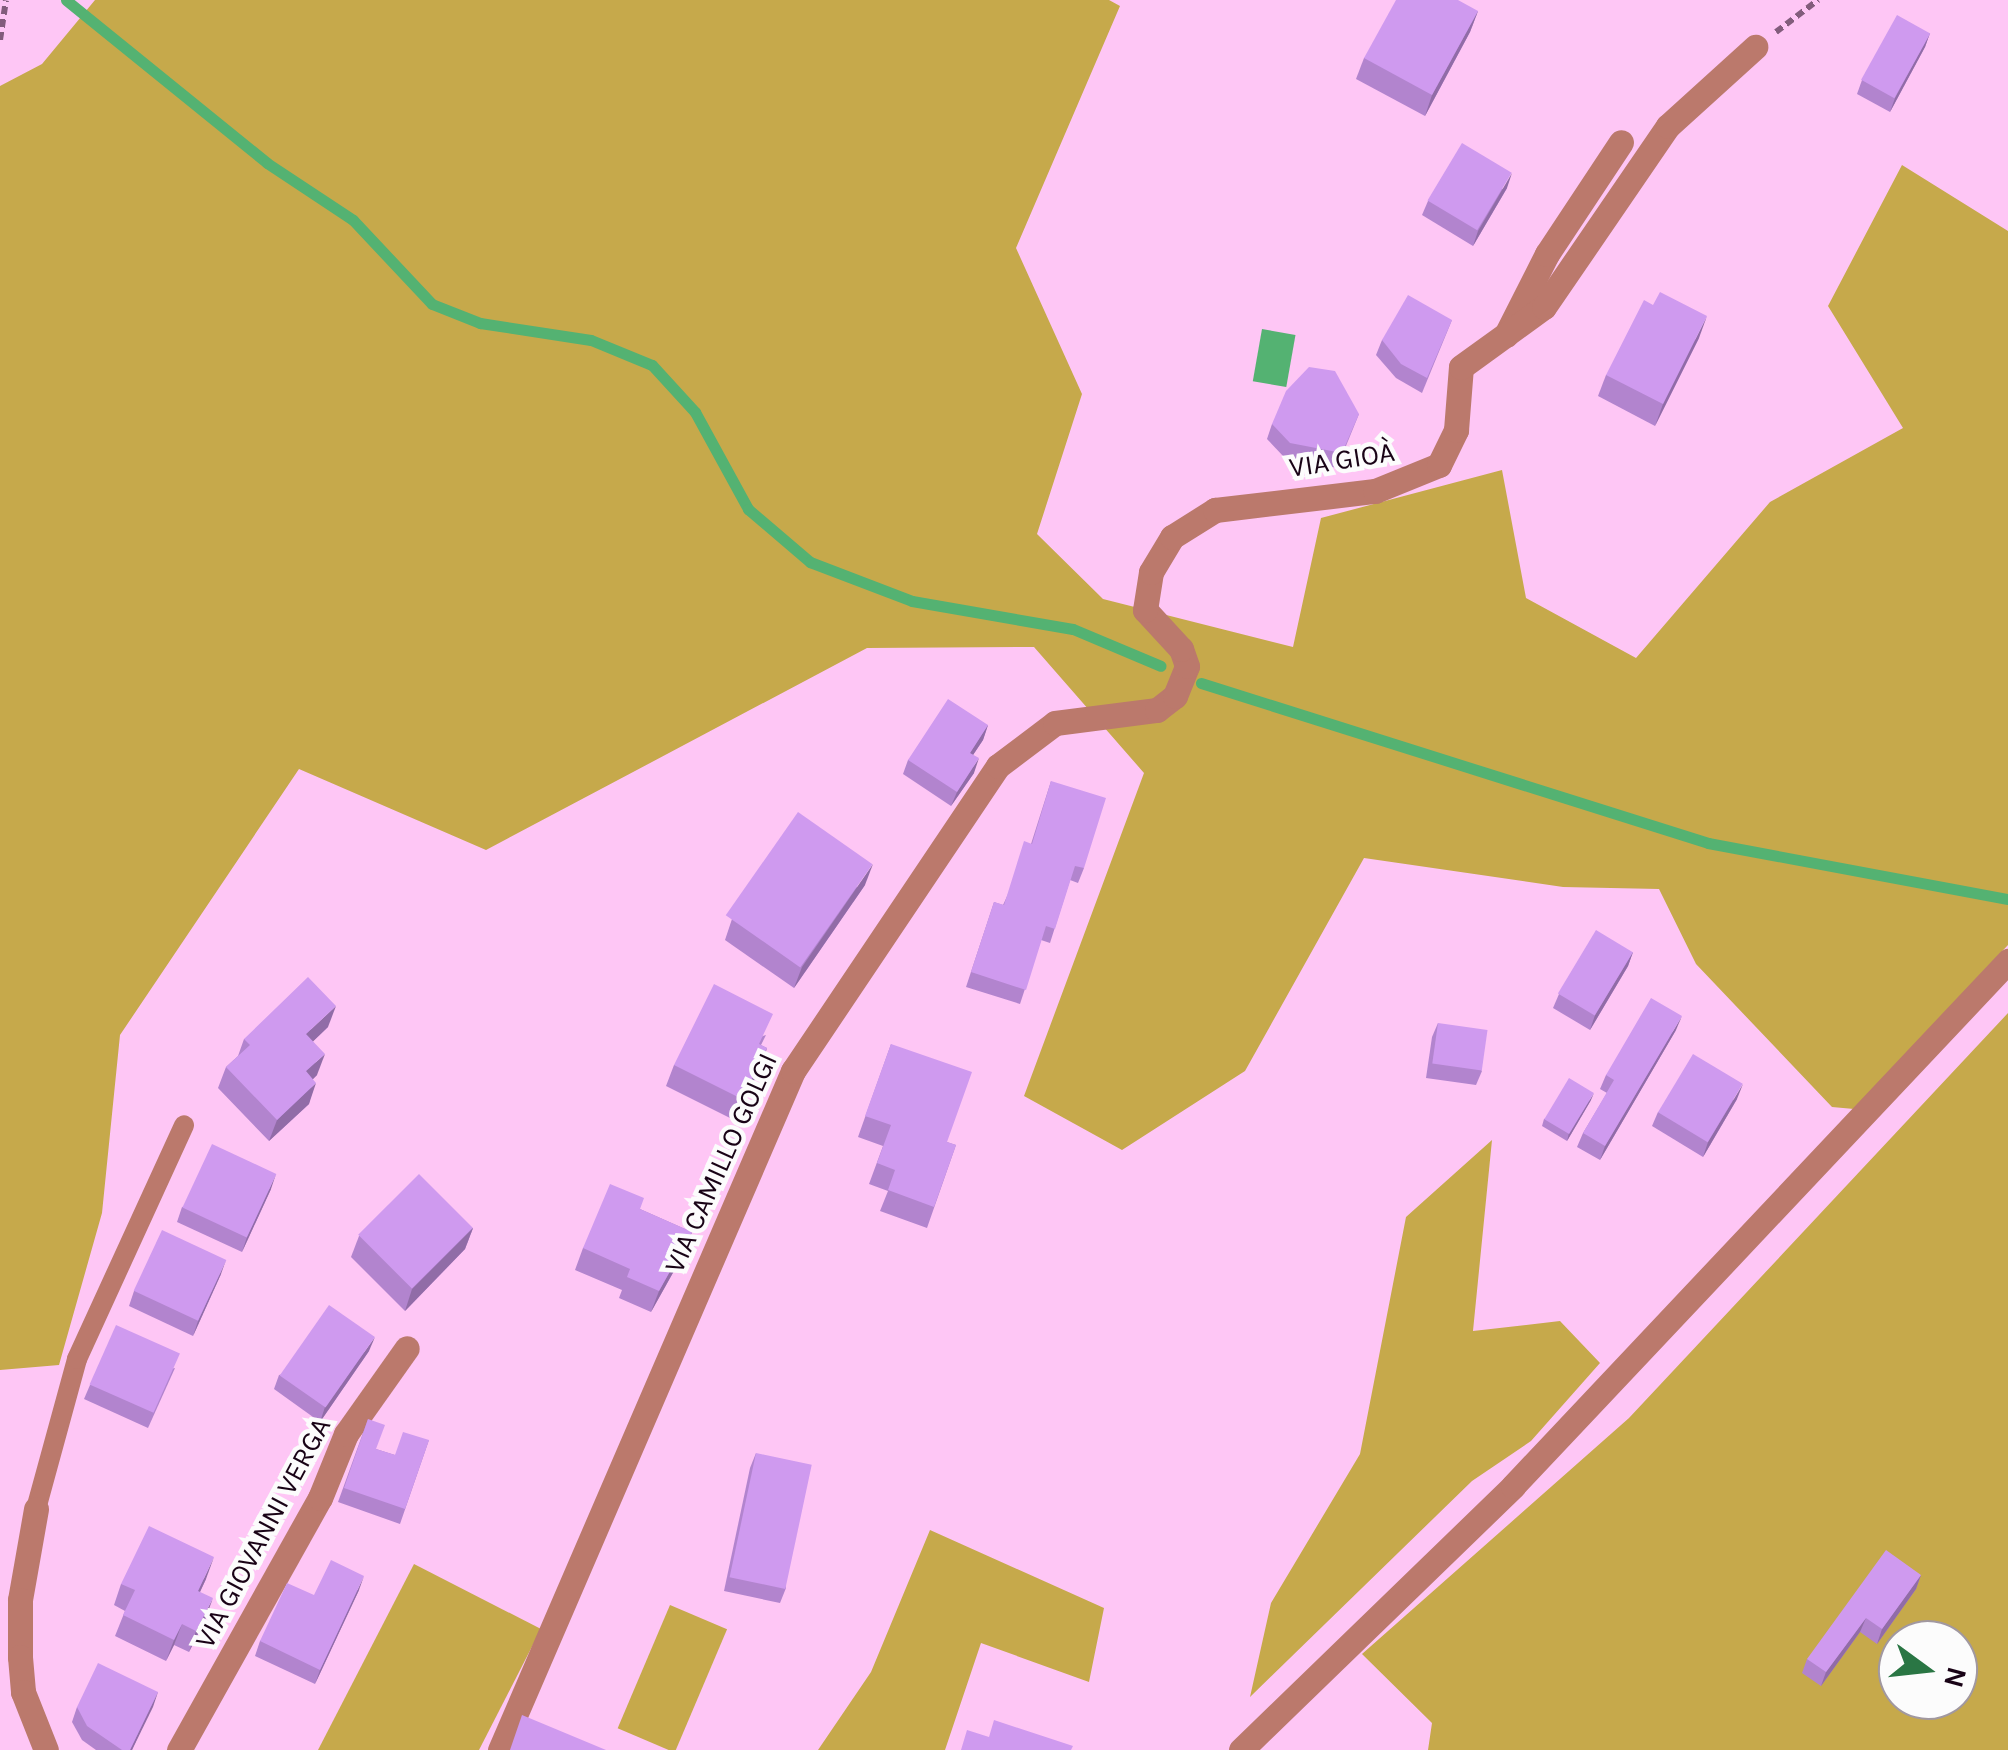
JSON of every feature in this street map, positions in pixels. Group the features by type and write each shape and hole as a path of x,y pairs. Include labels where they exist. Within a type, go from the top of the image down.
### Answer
{"street":[{"name":"VIA GIOÀ","path":"1127,716 1157,710 1176,696 1186,666 1180,649 1144,610 1151,572 1172,537 1214,510 1376,491 1439,465 1456,430 1460,367 1544,307 1668,126 1755,47"},
{"path":"1506,335 1547,254 1621,142"},
{"name":"VIA CAMILLO GOLGI","path":"500,1750 793,1071 998,766 1055,723 1127,716"},
{"path":"1241,1750 1513,1486 2008,961"},
{"name":"VIA GIOVANNI VERGA","path":"179,1750 320,1498 346,1434 407,1348"},
{"path":"36,1509 20,1600 20,1657 23,1692 46,1750"}],"lane":[{"path":"36,1509 77,1359 184,1125"}],"path":[{"path":"0,40 6,0"},
{"path":"1755,47 1818,0"}],"shaded area":[{"path":"95,0 1109,0 1120,6 1016,248 1082,394 1037,534 1103,599 1293,647 1321,518 1502,470 1526,598 1636,658 1770,502 1903,428 1828,306 1902,165 2008,231 2008,945 1854,1109 1832,1107 1696,964 1659,889 1563,887 1364,858 1245,1071 1122,1150 1024,1096 1144,773 1034,647 867,648 486,850 299,769 120,1035 102,1213 59,1365 0,1370 0,86 42,64"},
{"path":"1262,329 1295,335 1286,387 1253,381"},
{"path":"2008,1013 2008,1750 1428,1750 1432,1723 1362,1654 1629,1418"},
{"path":"1492,1140 1473,1331 1560,1321 1600,1363 1531,1441 1472,1481 1250,1697 1271,1603 1360,1454 1406,1217"},
{"path":"930,1530 1104,1608 1089,1682 981,1643 945,1750 818,1750 871,1672"},
{"path":"414,1564 541,1629 479,1750 318,1750"},
{"path":"670,1605 727,1629 676,1750 618,1728"}],"building":[{"path":"1396,0 1458,0 1478,11 1432,95 1364,58"},
{"path":"1897,15 1930,33 1894,98 1861,80"},
{"path":"1462,143 1512,173 1477,230 1427,200"},
{"path":"1660,292 1707,316 1663,404 1606,375 1644,300 1653,305"},
{"path":"1408,295 1452,320 1427,378 1401,364 1382,340"},
{"path":"1309,367 1335,371 1359,414 1342,453 1290,443 1272,424 1286,391"},
{"path":"948,699 988,725 970,753 979,758 957,792 908,760"},
{"path":"1051,781 1106,798 1084,868 1075,866 1055,929 1046,926 1026,990 971,972 994,902 1004,905 1024,841 1032,844"},
{"path":"798,812 873,864 800,967 726,915"},
{"path":"1596,930 1633,952 1595,1016 1558,993"},
{"path":"308,977 336,1006 306,1034 325,1054 306,1071 316,1083 277,1120 226,1067 250,1045 244,1039"},
{"path":"714,984 773,1014 759,1044 767,1048 742,1099 674,1065"},
{"path":"1651,998 1682,1016 1605,1146 1583,1133 1614,1080 1606,1075"},
{"path":"1438,1023 1488,1030 1482,1071 1432,1064"},
{"path":"891,1044 972,1072 947,1142 956,1145 934,1207 888,1190 895,1170 877,1163 891,1125 865,1116"},
{"path":"1693,1054 1743,1084 1708,1142 1658,1112"},
{"path":"1569,1078 1594,1093 1569,1134 1544,1119"},
{"path":"212,1144 276,1174 247,1237 182,1207"},
{"path":"419,1174 473,1228 412,1289 358,1235"},
{"path":"610,1184 644,1198 640,1209 692,1232 659,1291 627,1277 630,1269 583,1248"},
{"path":"162,1230 226,1260 198,1321 134,1291"},
{"path":"329,1305 375,1337 326,1408 280,1375"},
{"path":"116,1325 180,1353 154,1413 90,1384"},
{"path":"368,1419 385,1425 376,1449 395,1455 403,1432 429,1440 405,1509 344,1488"},
{"path":"756,1453 812,1465 785,1589 730,1577"},
{"path":"149,1526 214,1557 198,1591 213,1598 196,1631 182,1624 174,1640 123,1615 135,1590 121,1584"},
{"path":"1886,1550 1921,1575 1888,1620 1878,1620 1878,1626 1866,1618 1826,1672 1807,1659"},
{"path":"331,1560 364,1576 320,1670 260,1641 287,1583 314,1595"},
{"path":"98,1663 158,1692 130,1750 122,1750 87,1726 77,1707"},
{"path":"522,1715 606,1750 510,1750"},
{"path":"994,1720 1073,1746 1071,1750 961,1750 967,1730 989,1737"}],"waterway":[{"path":"66,0 267,163 353,220 432,304 480,323 591,340 652,365 695,412 748,509 810,562 912,601 1073,629 1161,666"},
{"path":"1201,683 1708,843 2008,899"}]}
